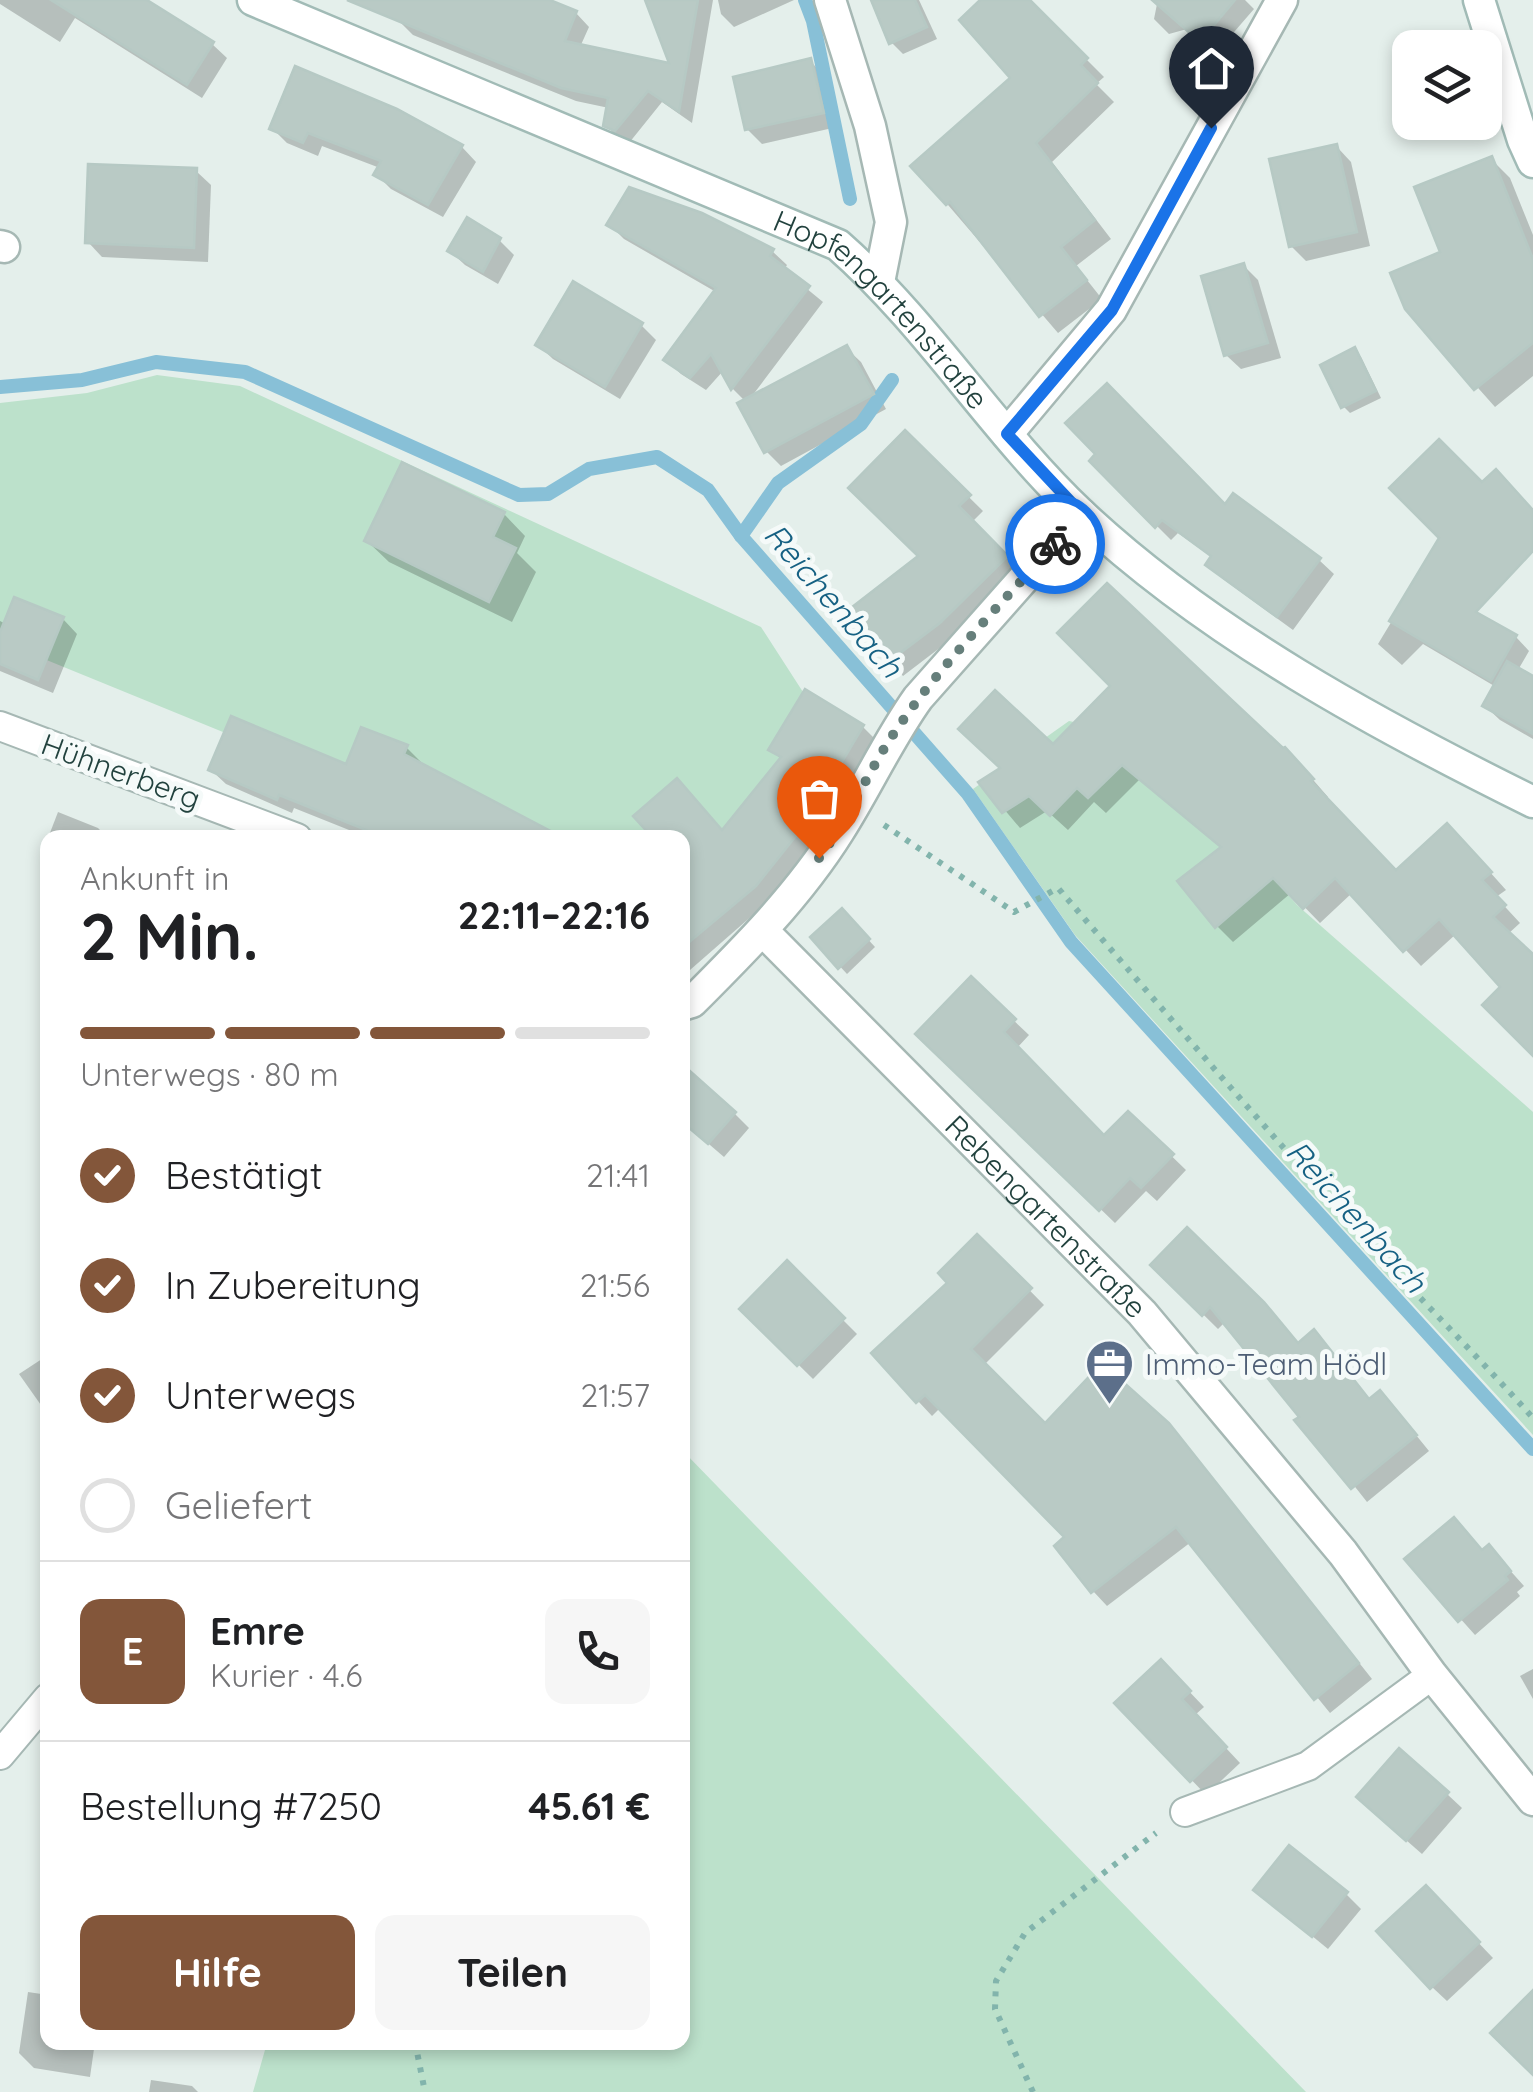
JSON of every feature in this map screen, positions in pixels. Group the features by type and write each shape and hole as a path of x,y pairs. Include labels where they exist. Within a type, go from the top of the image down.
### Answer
{"street":[{"name":"Hopfengartenstraße","path":"253,0 838,245 879,282 1007,434 1082,514 1194,607 1337,697 1533,802"},
{"path":"830,0 870,126 892,222 879,282"},
{"path":"1007,434 1112,310 1282,0"},
{"path":"1487,4 1533,162"},
{"path":"690,1003 763,931 838,833 895,730 918,698 1082,514"},
{"name":"Rebengartenstraße","path":"763,931 1142,1313 1344,1553 1432,1676 1533,1800"}],"lane":[{"name":"Hühnerberg","path":"0,726 277,830"},
{"path":"1185,1812 1308,1766 1432,1676"},
{"path":"0,1755 40,1708"}],"path":[{"path":"854,805 1014,912 1058,888 1379,1254 1533,1418"},
{"path":"1033,2092 996,2009 996,1982 1026,1933 1185,1812"},
{"path":"417,2050 425,2092"}],"green space":[{"path":"157,375 240,386 761,627 812,706 720,863 690,843 690,830 463,830 0,641 0,403 87,393"},
{"path":"1069,721 1121,732 1220,818 1297,905 1533,1112 1533,1435 1075,935 973,789"},
{"path":"690,1458 1306,2092 253,2092 265,2050 690,2050"}],"building":[{"path":"51,0 147,0 214,42 187,85"},
{"path":"347,0 550,0 577,11 565,41 669,63 645,0 698,0 679,112 648,91 615,131 603,126 608,98 561,88"},
{"path":"871,0 915,0 927,27 889,44"},
{"path":"980,0 1030,0 1088,58 1081,65 1098,83 1036,143 1095,220 1061,247 1087,280 1039,317 950,202 946,205 910,166 1010,78 959,20"},
{"path":"1152,0 1235,0 1200,42"},
{"path":"811,58 824,113 745,130 733,77"},
{"path":"295,66 397,109 463,145 428,205 373,175 381,161 308,133 303,143 269,129"},
{"path":"1337,144 1357,232 1289,247 1269,159"},
{"path":"1492,156 1533,259 1533,343 1474,390 1405,309 1390,273 1440,252 1414,187"},
{"path":"88,164 197,168 194,248 85,243"},
{"path":"629,187 702,213 774,249 770,256 810,286 731,390 711,354 690,378 663,360 716,288 606,225"},
{"path":"467,217 501,238 483,272 447,251"},
{"path":"1244,263 1268,343 1224,356 1201,276"},
{"path":"573,281 643,323 605,387 535,345"},
{"path":"847,345 874,394 764,453 737,403"},
{"path":"1355,347 1376,391 1341,408 1320,365"},
{"path":"1107,383 1225,504 1233,493 1321,558 1277,617 1205,565 1211,556 1162,520 1155,528 1089,461 1095,454 1065,423"},
{"path":"905,430 971,495 959,506 1008,556 940,623 887,663 847,611 918,556 848,488"},
{"path":"1439,439 1482,482 1496,469 1533,510 1533,551 1476,612 1517,635 1491,681 1389,621 1439,538 1389,488"},
{"path":"402,462 505,512 493,537 516,548 489,602 364,541"},
{"path":"1107,583 1285,747 1314,779 1311,781 1396,870 1447,823 1492,872 1482,880 1506,905 1493,917 1533,954 1533,1056 1482,1005 1500,987 1439,919 1403,952 1335,878 1303,909 1273,878 1215,928 1177,881 1221,847 1122,765 1088,798 1077,788 1050,816 1029,796 1002,813 978,782 1000,768 958,729 995,690 1053,744 1110,686 1057,633"},
{"path":"14,597 64,617 38,680 0,664 0,632"},
{"path":"1507,661 1533,676 1533,734 1482,706"},
{"path":"805,689 864,725 803,827 756,886 690,941 690,830 646,830 633,816 677,778 722,830 781,757 768,750"},
{"path":"231,716 346,764 361,727 408,745 404,754 549,830 366,830 279,795 277,800 208,770"},
{"path":"842,908 870,939 838,969 810,937"},
{"path":"971,976 1016,1019 1004,1032 1104,1135 1128,1111 1174,1154 1141,1188 1130,1178 1099,1211 915,1034"},
{"path":"690,1071 736,1112 708,1144 690,1129"},
{"path":"1187,1227 1264,1302 1298,1343 1314,1329 1369,1399 1380,1390 1417,1435 1351,1489 1210,1307 1202,1316 1150,1265"},
{"path":"977,1234 1032,1288 971,1349 1045,1423 1102,1363 1169,1423 1359,1663 1314,1700 1176,1527 1091,1593 1054,1546 1064,1537 925,1395 916,1403 871,1353 947,1283 938,1273"},
{"path":"787,1260 845,1318 797,1366 739,1309"},
{"path":"1454,1517 1482,1550 1489,1544 1511,1571 1505,1576 1508,1580 1458,1622 1404,1559"},
{"path":"1161,1659 1191,1691 1182,1699 1227,1747 1190,1782 1114,1703"},
{"path":"1399,1748 1449,1792 1406,1841 1356,1797"},
{"path":"1289,1845 1348,1892 1312,1937 1253,1890"},
{"path":"1426,1885 1480,1942 1430,1989 1376,1931"},
{"path":"1533,1990 1533,2075 1490,2033"}],"waterway":[{"path":"805,0 813,21 850,199"},
{"name":"Reichenbach","path":"0,387 82,380 156,362 245,372 519,495 548,494 589,469 657,457 708,490 741,536 968,794 1071,942 1533,1449"},
{"path":"741,536 778,483 861,424 892,380"}],"way so far":[{"path":"819,858 838,833 895,730 918,698 1055,544"}],"place":[{"name":"Immo-Team Hödl","path":"1110,1406"}],"route":[{"path":"1055,544 1082,514 1007,434 1112,310 1211,128"}]}
